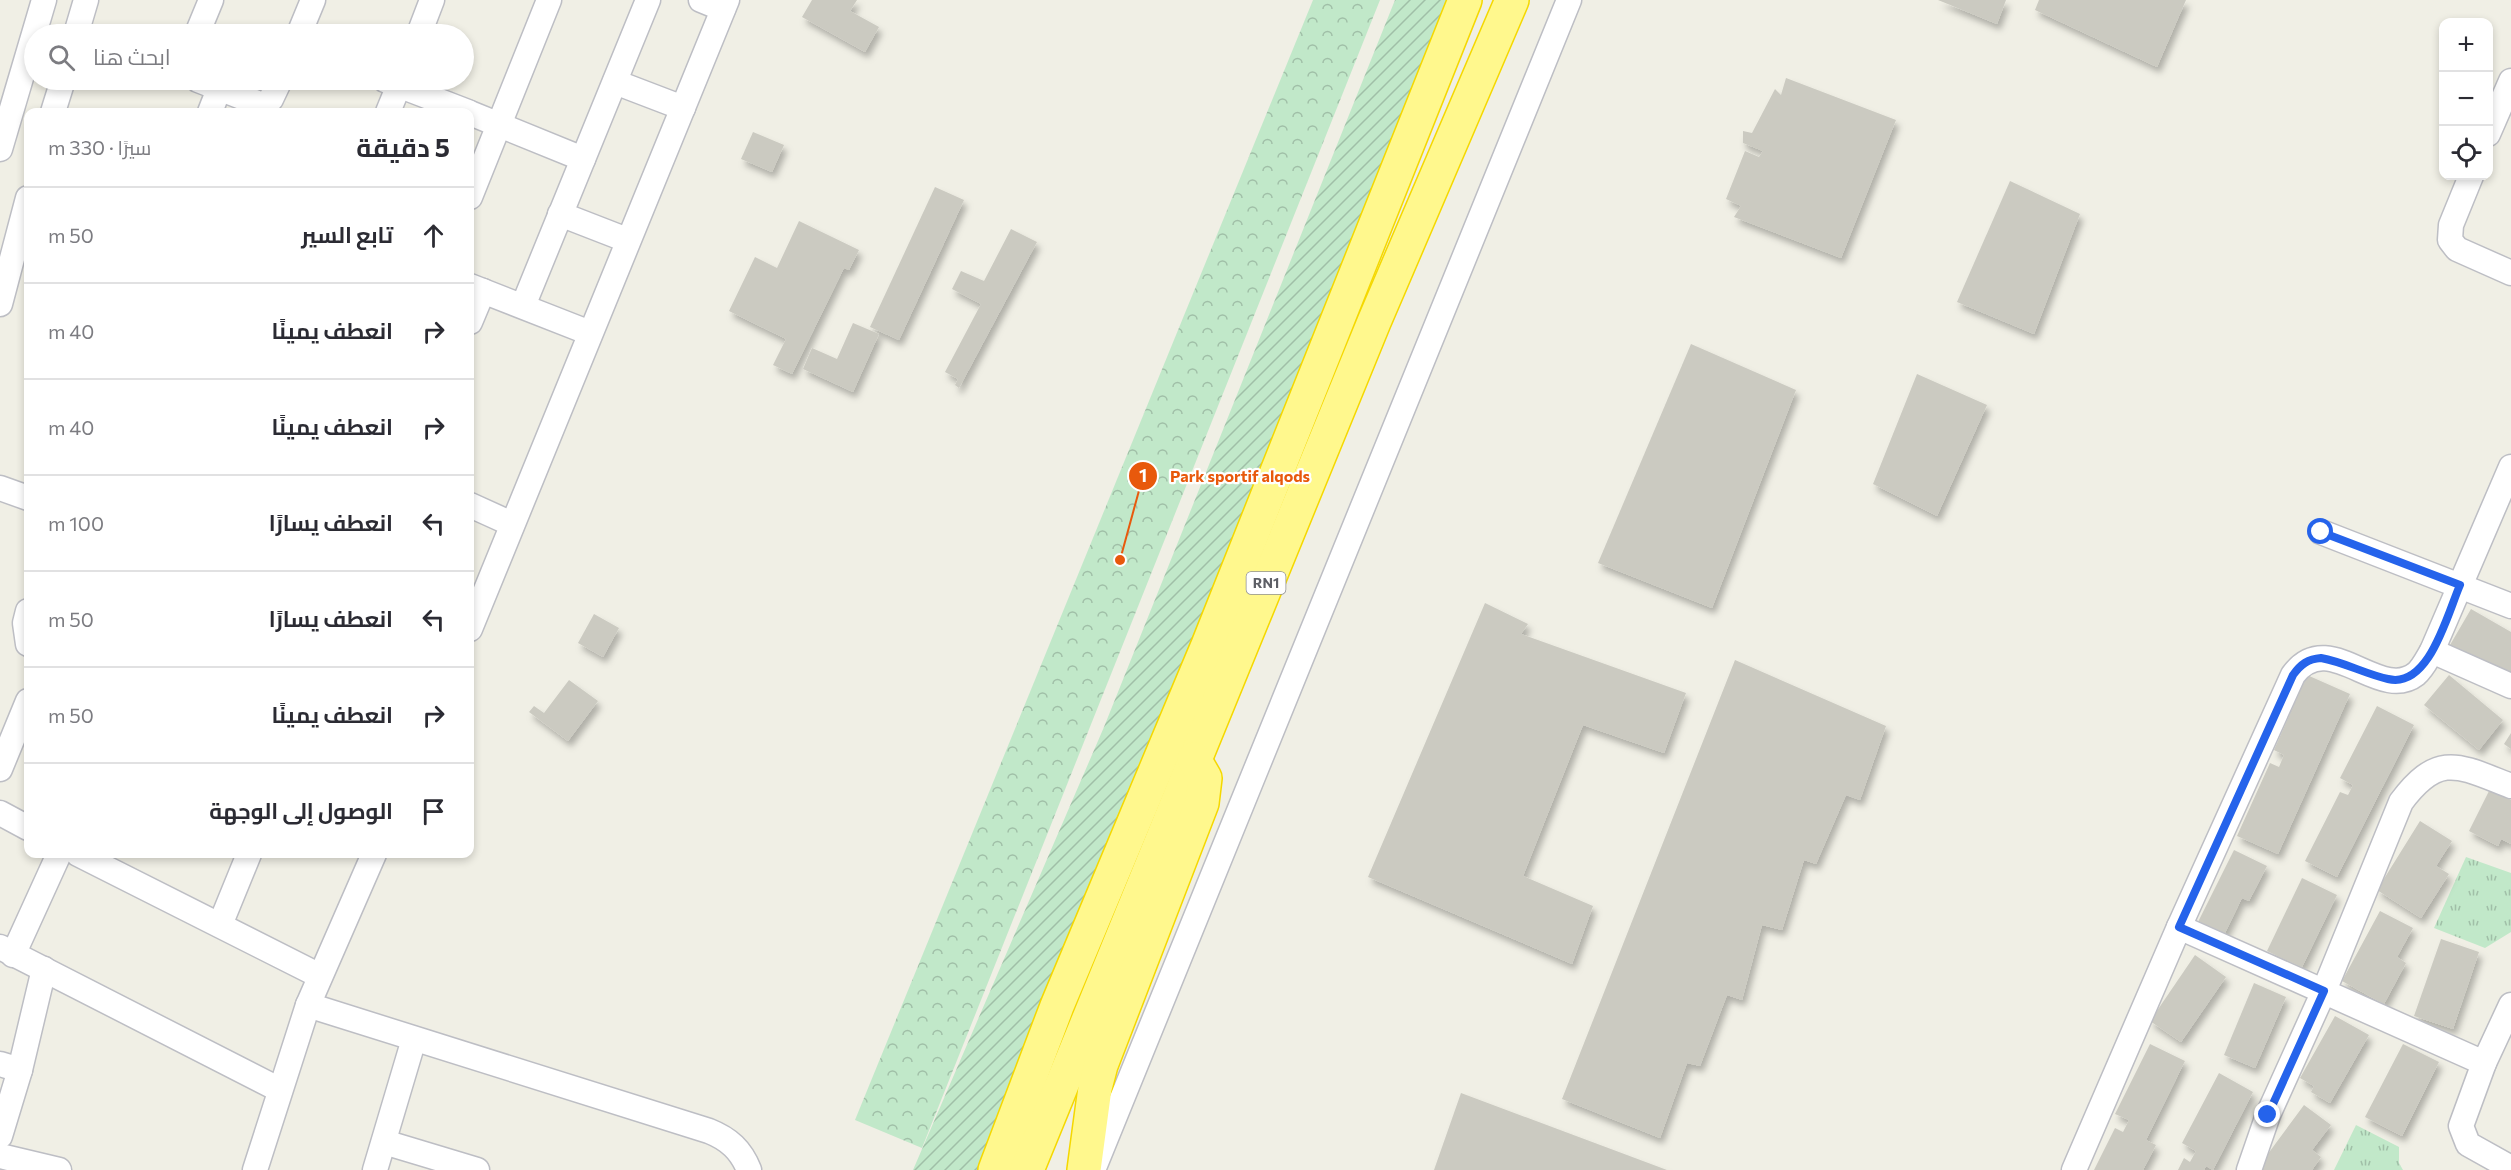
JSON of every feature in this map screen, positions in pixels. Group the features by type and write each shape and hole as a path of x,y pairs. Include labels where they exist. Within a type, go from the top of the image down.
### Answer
{"highway":[{"name":"RN1","path":"995,1170 1057,1006 1208,645 1465,0"},
{"name":"RN1","path":"1027,1170 1374,322 1512,0"},
{"path":"1488,60 1521,0"},
{"path":"1084,1170 1092,1104 1101,1065 1202,803 1205,778 1194,759"}],"street":[{"path":"37,24 44,0"},
{"path":"79,24 86,0"},
{"path":"303,24 313,0"},
{"path":"423,24 432,0"},
{"path":"474,187 549,0"},
{"path":"523,306 648,0"},
{"path":"1093,1170 1569,0"},
{"path":"200,24 206,2"},
{"path":"474,619 627,240 683,108 717,3"},
{"path":"2,136 24,65"},
{"path":"2491,126 2511,81"},
{"path":"615,82 683,108"},
{"path":"54,108 60,90"},
{"path":"212,108 219,90"},
{"path":"222,90 265,106 275,90"},
{"path":"389,108 393,90"},
{"path":"416,90 457,108"},
{"path":"474,115 583,159"},
{"path":"2469,180 2451,225 2450,240 2457,249 2511,273"},
{"path":"560,214 627,240"},
{"path":"0,304 22,244 24,229"},
{"path":"476,289 590,333"},
{"path":"2074,1170 2179,927 2293,675 2299,666 2312,658 2321,658 2387,679 2402,680 2420,670 2432,651 2511,467"},
{"path":"0,488 24,497"},
{"path":"474,507 512,524"},
{"path":"2321,532 2511,606"},
{"path":"2432,651 2511,686"},
{"path":"0,769 24,711"},
{"path":"2249,1170 2268,1115 2324,991 2401,802 2416,782 2430,771 2461,767 2511,786"},
{"path":"0,813 24,826"},
{"path":"57,858 7,951 280,1090"},
{"path":"90,858 320,976"},
{"path":"220,925 247,858"},
{"path":"255,1170 309,1005 372,858"},
{"path":"2179,927 2484,1063"},
{"path":"0,1136 10,1067 44,969"},
{"path":"309,1005 709,1131 725,1137 736,1148 749,1170"},
{"path":"2511,1005 2484,1063 2463,1117 2462,1133 2468,1144 2511,1168"},
{"path":"375,1170 414,1039"},
{"path":"384,1142 477,1170"},
{"path":"0,1156 33,1167 59,1170"}],"green space":[{"path":"1313,0 1380,0 922,1148 855,1120"},
{"path":"1395,0 1452,0 980,1170 913,1170 1104,727"},
{"path":"2466,857 2511,873 2511,932 2485,948 2434,928"},
{"path":"2356,1125 2399,1147 2399,1163 2403,1170 2334,1170"}],"building":[{"path":"812,0 857,0 850,11 879,27 865,52 802,17"},
{"path":"1938,0 2006,0 1997,24"},
{"path":"2039,0 2186,0 2157,67 2035,10"},
{"path":"1786,78 1896,120 1841,258 1734,217 1741,206 1726,199 1745,151 1759,157 1763,151 1743,143 1743,131 1752,133 1775,89 1781,95"},
{"path":"753,132 784,145 772,172 741,159"},
{"path":"2010,181 2080,214 2034,334 1957,302"},
{"path":"935,187 964,200 899,340 870,327"},
{"path":"799,221 859,250 849,270 844,268 792,374 773,365 786,339 729,311 755,257 777,268"},
{"path":"1011,229 1037,242 959,388 955,385 958,379 945,372 981,304 952,289 961,271 984,281"},
{"path":"853,323 879,334 853,392 803,369 812,348 837,359"},
{"path":"1691,344 1796,390 1712,608 1598,563"},
{"path":"1917,374 1987,405 1937,516 1873,484"},
{"path":"1485,603 1528,624 1521,634 1686,693 1664,753 1583,725 1523,876 1593,906 1572,964 1368,877"},
{"path":"2471,609 2511,632 2511,676 2483,660 2481,663 2450,645"},
{"path":"594,614 619,628 603,657 578,643"},
{"path":"1735,660 1886,726 1860,800 1846,795 1816,864 1804,860 1782,930 1762,925 1742,1000 1727,995 1700,1066 1687,1063 1660,1138 1562,1099"},
{"path":"2307,675 2350,694 2278,854 2237,836 2270,763 2279,767 2284,755 2274,750"},
{"path":"2449,675 2503,720 2479,750 2424,705"},
{"path":"569,680 598,701 568,741 529,712 534,706 544,713"},
{"path":"2377,706 2414,725 2337,877 2305,861 2340,792 2348,795 2353,785 2340,778"},
{"path":"2511,733 2511,749 2504,744"},
{"path":"2490,789 2511,800 2511,844 2501,839 2498,846 2469,831"},
{"path":"2420,821 2452,841 2436,866 2449,874 2421,918 2377,890"},
{"path":"2234,850 2267,866 2249,901 2242,898 2224,935 2198,922"},
{"path":"2302,878 2337,895 2302,967 2267,951"},
{"path":"2380,911 2413,928 2397,957 2406,963 2384,1004 2342,981"},
{"path":"2441,939 2479,952 2453,1029 2414,1016"},
{"path":"2195,955 2226,977 2181,1042 2150,1021"},
{"path":"2254,983 2286,997 2255,1068 2224,1055"},
{"path":"2335,1016 2369,1035 2330,1103 2311,1092 2314,1086 2300,1078"},
{"path":"2150,1044 2185,1061 2146,1140 2156,1145 2143,1170 2094,1170 2115,1128 2123,1132 2129,1120 2115,1114"},
{"path":"2403,1044 2439,1062 2402,1136 2365,1117"},
{"path":"2219,1073 2253,1092 2213,1170 2206,1166 2204,1170 2178,1170 2184,1158 2190,1162 2196,1151 2182,1143"},
{"path":"1461,1093 1667,1170 1434,1170"},
{"path":"2304,1105 2331,1125 2312,1150 2321,1157 2312,1170 2256,1170"}],"place":[{"name":"Park sportif alqods","path":"1120,560"}],"route":[{"path":"2268,1115 2324,991 2179,927 2299,666 2312,658 2321,658 2387,679 2402,680 2415,675 2432,651 2460,585 2321,532"}]}
